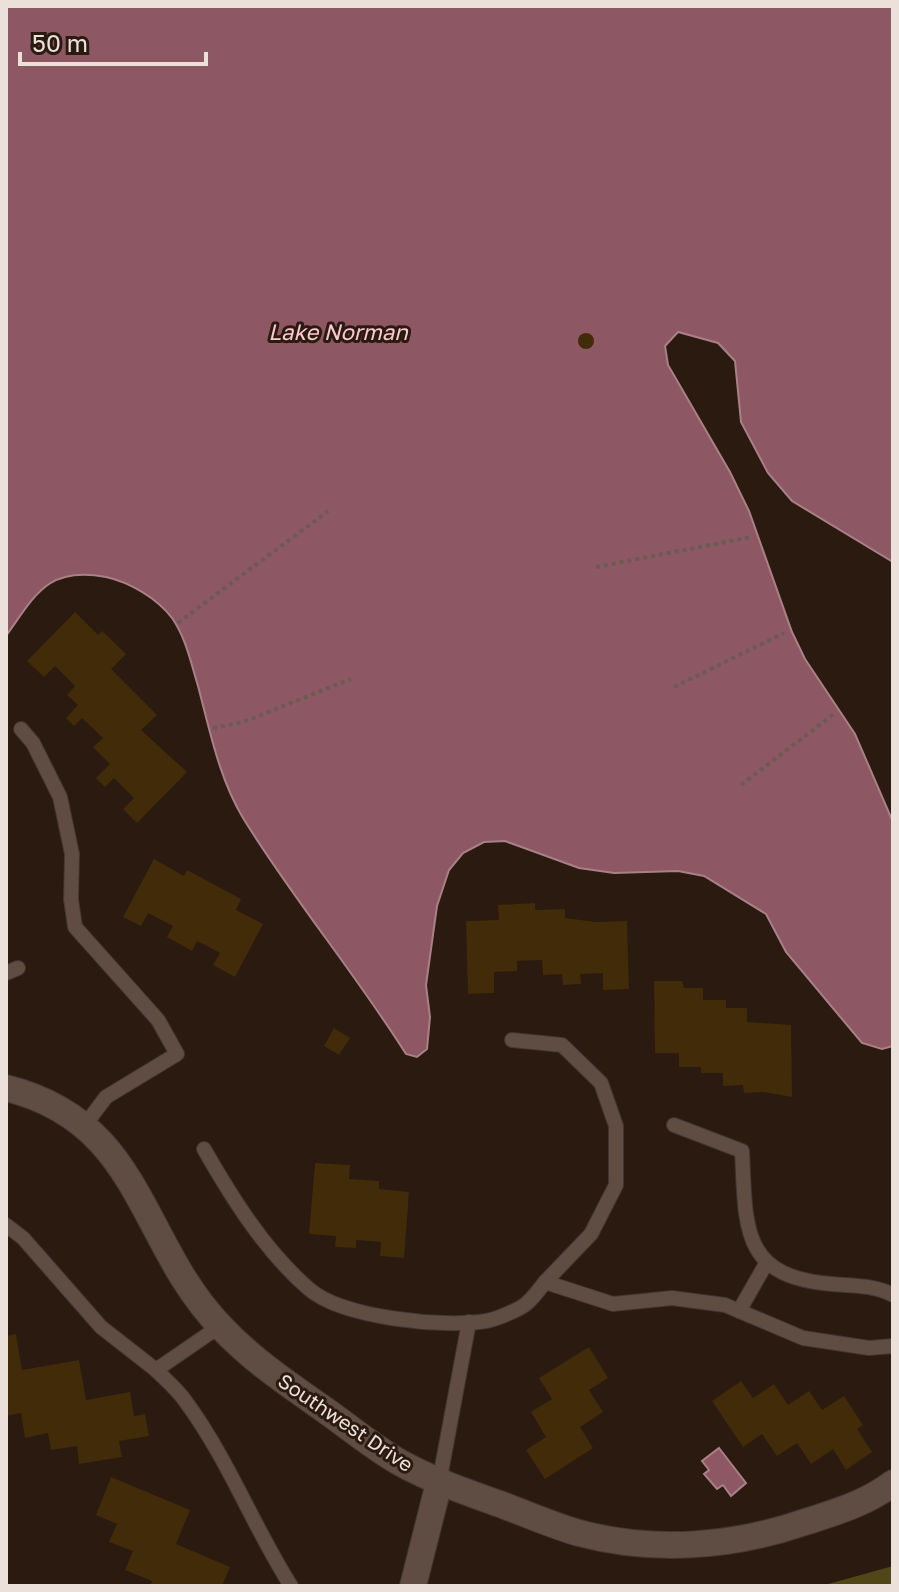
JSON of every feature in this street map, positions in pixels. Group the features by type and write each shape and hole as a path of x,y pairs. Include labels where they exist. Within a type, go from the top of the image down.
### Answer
{"street":[{"name":"Southwest Drive","path":"6,1088 58,1107 85,1125 110,1150 127,1173 194,1295 220,1326 257,1361 396,1461 439,1483 579,1533 624,1542 666,1545 706,1544 789,1528 855,1506 893,1483"},
{"path":"413,1586 439,1483"}],"lane":[{"path":"21,729 33,743 60,797 72,854 71,899 75,927 158,1020 177,1054 106,1097 85,1125"},
{"path":"204,1149 242,1211 289,1269 324,1300 393,1319 489,1320 524,1307 591,1234 616,1185 616,1126 601,1083 562,1045 512,1040"},
{"path":"674,1125 742,1151 746,1218 757,1248 780,1273 807,1282 880,1288 893,1295"},
{"path":"6,1225 23,1238 101,1327 156,1370 184,1399 220,1454 268,1551 291,1586"},
{"path":"739,1311 767,1262"},
{"path":"545,1282 613,1304 672,1298 725,1305 803,1338 869,1348 893,1346"},
{"path":"439,1483 469,1322"},
{"path":"156,1370 220,1326"}],"path":[{"path":"178,623 328,511"},
{"path":"596,567 751,537"},
{"path":"674,687 784,633"},
{"path":"213,728 243,722 351,679"},
{"path":"741,785 835,713"}],"shaded area":[{"path":"893,1566 893,1586 821,1586"}],"water":[{"name":"Lake Norman","path":"6,6 893,6 893,562 792,501 768,473 741,422 735,361 718,343 678,332 665,346 668,365 749,511 792,632 805,659 855,734 893,822 893,1046 882,1049 862,1043 786,952 766,914 704,876 678,871 614,873 579,868 505,841 484,842 463,853 449,870 437,906 426,985 430,1017 427,1049 417,1057 406,1054 243,818 216,754 185,642 166,611 142,592 115,579 70,576 57,580 36,596 6,636"},
{"path":"719,1448 746,1483 731,1496 723,1485 717,1489 704,1474 709,1470 702,1461"}],"building":[{"path":"586,333 592,335 592,347 586,349 580,347 578,341 580,335"},
{"path":"75,612 98,635 102,631 126,654 111,669 157,715 141,730 187,772 137,823 123,809 134,798 114,778 105,787 96,778 110,764 93,747 103,738 82,718 74,726 66,718 78,705 67,695 75,686 55,666 44,677 27,661"},
{"path":"154,859 184,876 187,870 241,899 236,910 263,924 235,977 213,965 220,953 197,941 192,951 167,937 173,926 148,913 141,926 123,917"},
{"path":"535,903 535,910 565,909 565,918 596,922 627,921 629,989 603,990 603,973 580,974 581,984 563,985 562,974 543,975 542,960 517,961 517,971 494,972 494,993 468,994 466,921 499,920 498,905"},
{"path":"654,981 682,981 684,988 703,988 703,1000 726,1000 726,1008 747,1008 747,1022 791,1025 792,1097 764,1092 744,1093 743,1085 723,1086 723,1073 701,1073 701,1067 679,1067 679,1053 655,1053"},
{"path":"334,1028 350,1038 339,1055 324,1046"},
{"path":"315,1163 350,1165 349,1179 379,1181 379,1189 409,1192 404,1258 380,1256 381,1242 356,1240 356,1248 335,1247 336,1236 309,1234"},
{"path":"16,1334 22,1370 79,1360 86,1400 130,1392 134,1416 145,1414 149,1436 119,1441 122,1457 79,1464 77,1446 51,1450 48,1433 25,1438 21,1413 6,1416 6,1336"},
{"path":"589,1347 608,1378 589,1390 603,1412 580,1427 593,1448 545,1479 526,1450 546,1437 531,1412 552,1399 539,1378"},
{"path":"741,1381 753,1398 774,1384 788,1405 809,1391 822,1410 844,1396 863,1425 857,1429 872,1452 846,1470 833,1449 811,1464 797,1443 777,1456 762,1434 743,1447 712,1401"},
{"path":"111,1477 190,1510 176,1544 230,1567 222,1586 150,1586 152,1581 125,1570 133,1551 109,1542 117,1524 96,1515"}]}
